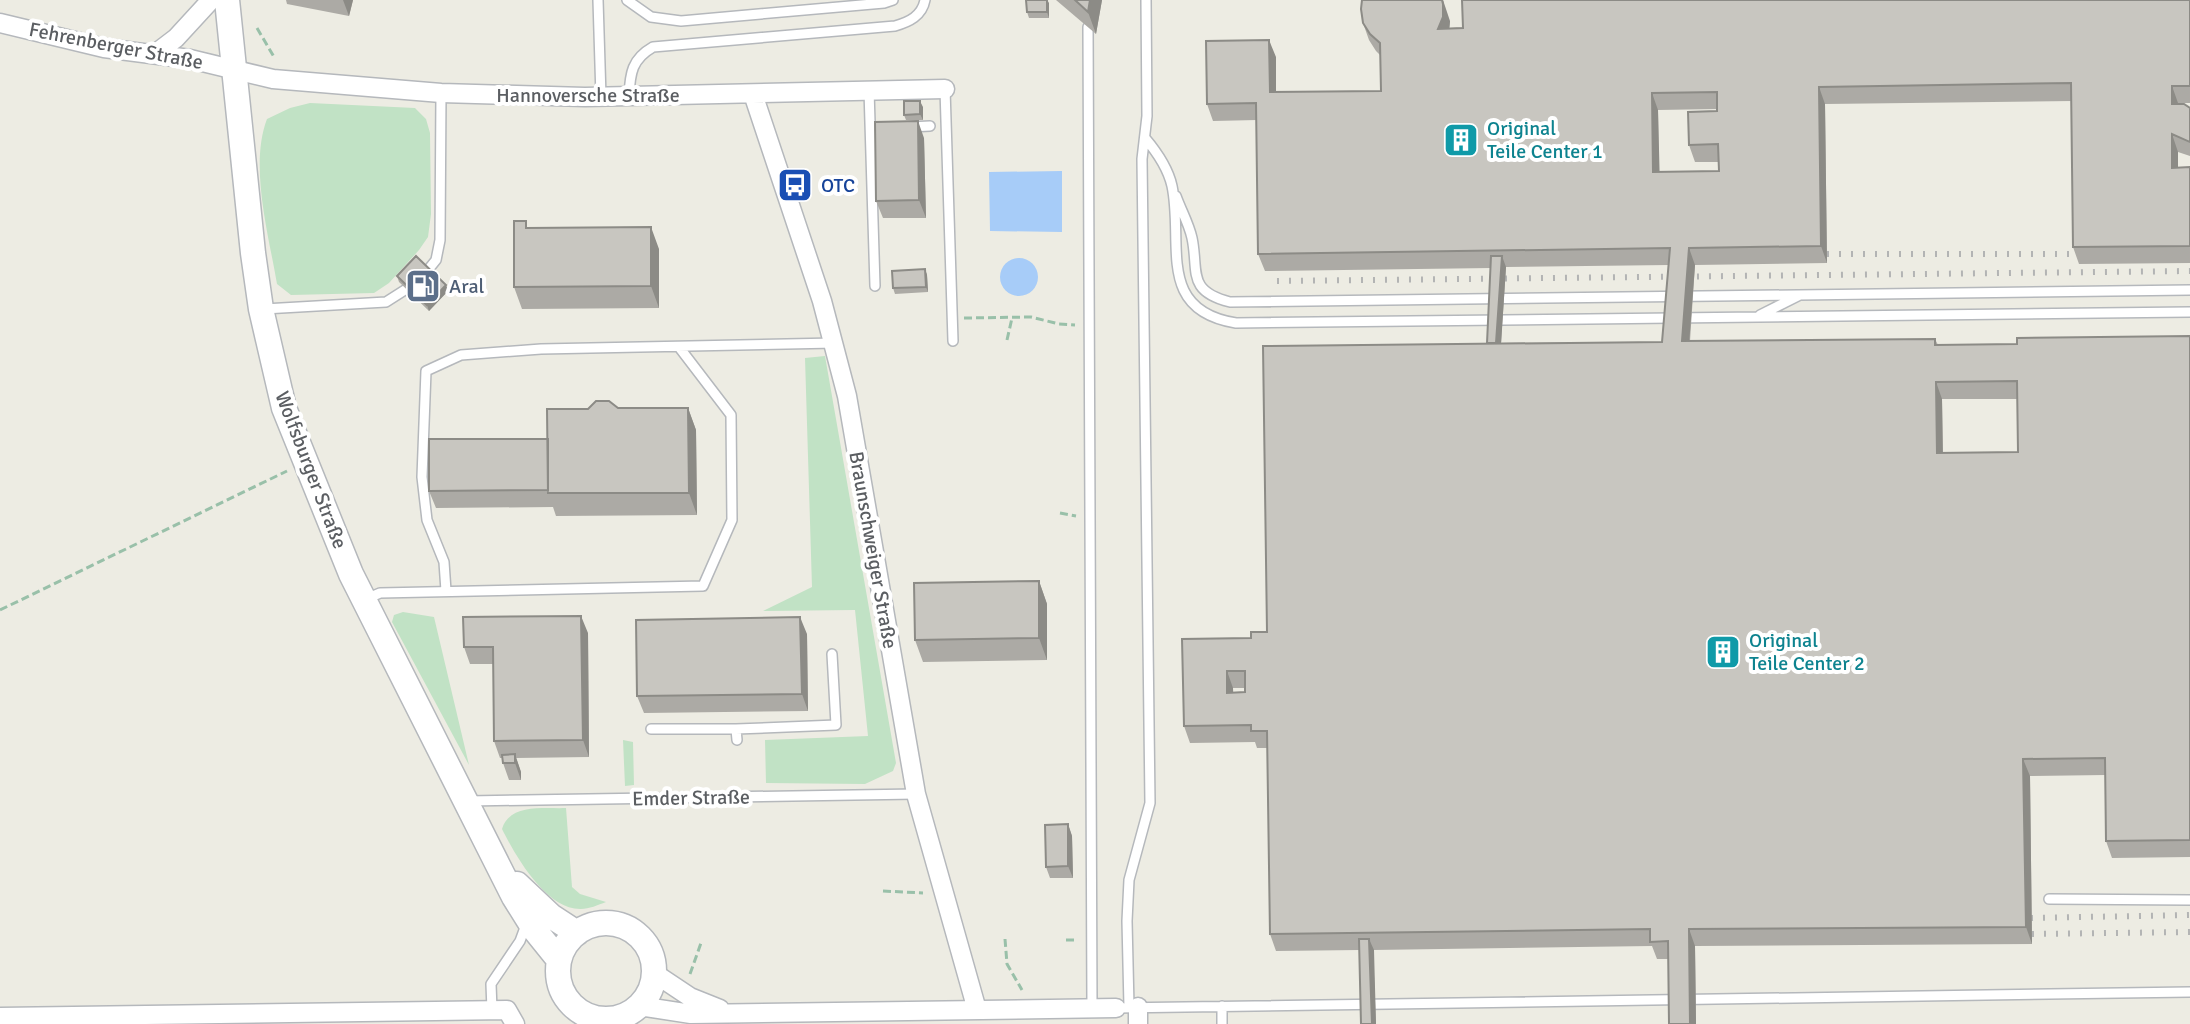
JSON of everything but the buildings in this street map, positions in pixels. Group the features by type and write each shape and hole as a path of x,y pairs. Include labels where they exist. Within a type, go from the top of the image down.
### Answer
{"street":[{"path":"155,54 176,38 211,0"},
{"name":"Wolfsburger Straße","path":"227,0 261,309 284,408 364,600 496,861 528,919 559,960"},
{"name":"Fehrenberger Straße","path":"0,23 104,48 155,54 233,70"},
{"name":"Hannoversche Straße","path":"233,70 273,79 441,93 601,97 945,89"},
{"name":"Braunschweiger Straße","path":"753,94 835,343 847,396 916,794 977,1010"},
{"name":"Wolfsburger Straße","path":"496,861 551,916 577,933"},
{"path":"598,924 625,927 646,946 651,954 654,973 649,991 639,1006 614,1021 588,1020 571,1004 558,979 559,960 566,943 577,933 598,924"},
{"path":"654,973 690,997 726,1012"},
{"path":"639,1006 691,1014 726,1012 827,1018 977,1010 1092,1008 1130,1012"},
{"path":"0,1017 342,1018 507,1010 515,1024"}],"lane":[{"path":"598,0 601,97"},
{"path":"627,0 651,17 681,21 893,0"},
{"path":"629,96 630,71 643,53 653,47 895,26 909,22 925,0"},
{"path":"1146,0 1147,116 1142,159 1150,803 1129,880 1130,1012 1222,1006 2190,992"},
{"path":"1088,27 1092,1008"},
{"path":"945,89 953,341"},
{"path":"869,90 875,286"},
{"path":"261,309 386,302 419,281 436,260 440,240 441,93"},
{"path":"900,127 930,126"},
{"path":"870,128 885,128"},
{"path":"1145,138 1158,154 1192,239 1197,280 1214,298 1230,302 2190,290"},
{"path":"1172,186 1178,275 1183,290 1197,308 1215,319 1236,323 2190,312"},
{"path":"1757,317 1804,293"},
{"path":"446,591 444,562 427,520 422,477 426,371 461,355 541,349 835,343"},
{"path":"364,600 380,593 703,586 732,520 731,415 679,347"},
{"path":"651,729 836,725 832,654"},
{"path":"736,729 737,740"},
{"name":"Emder Straße","path":"466,801 916,794"},
{"path":"2049,899 2190,900"},
{"path":"492,1010 491,984 520,941 528,919"},
{"path":"1222,1006 1222,1024"}],"path":[{"path":"257,28 274,57"},
{"path":"952,318 1031,317 1059,324 1090,325"},
{"path":"1007,340 1012,318"},
{"path":"0,610 305,463"},
{"path":"883,891 944,893"},
{"path":"1005,939 1007,964 1027,997 1028,1009"}],"green space":[{"path":"310,103 415,108 426,119 430,133 431,214 428,237 389,283 374,293 291,295 277,284 262,201 262,138 267,119"},
{"path":"825,356 896,763 893,771 865,784 766,783 765,740 868,736 855,610 763,611 812,587 805,358"},
{"path":"403,612 434,617 469,765 392,622 394,615"},
{"path":"623,740 633,742 634,785 625,786"},
{"path":"566,808 572,887 580,894 606,902 587,908 568,907 544,891 523,866 502,829 512,815 520,811"}],"water":[{"path":"1062,171 1062,232 990,231 989,172"},
{"path":"1019,258 1032,264 1038,277 1032,290 1019,296 1006,290 1000,277 1006,264"}],"railway":[{"path":"1827,254 2079,254"},
{"path":"1277,281 2190,271"},
{"path":"2031,918 2190,915"},
{"path":"2032,934 2190,932"}],"place":[{"name":"Original Teile Center 1","path":"1461,140"},
{"name":"OTC","path":"795,185"},
{"name":"Aral","path":"423,286"},
{"name":"Original Teile Center 2","path":"1723,652"}]}
